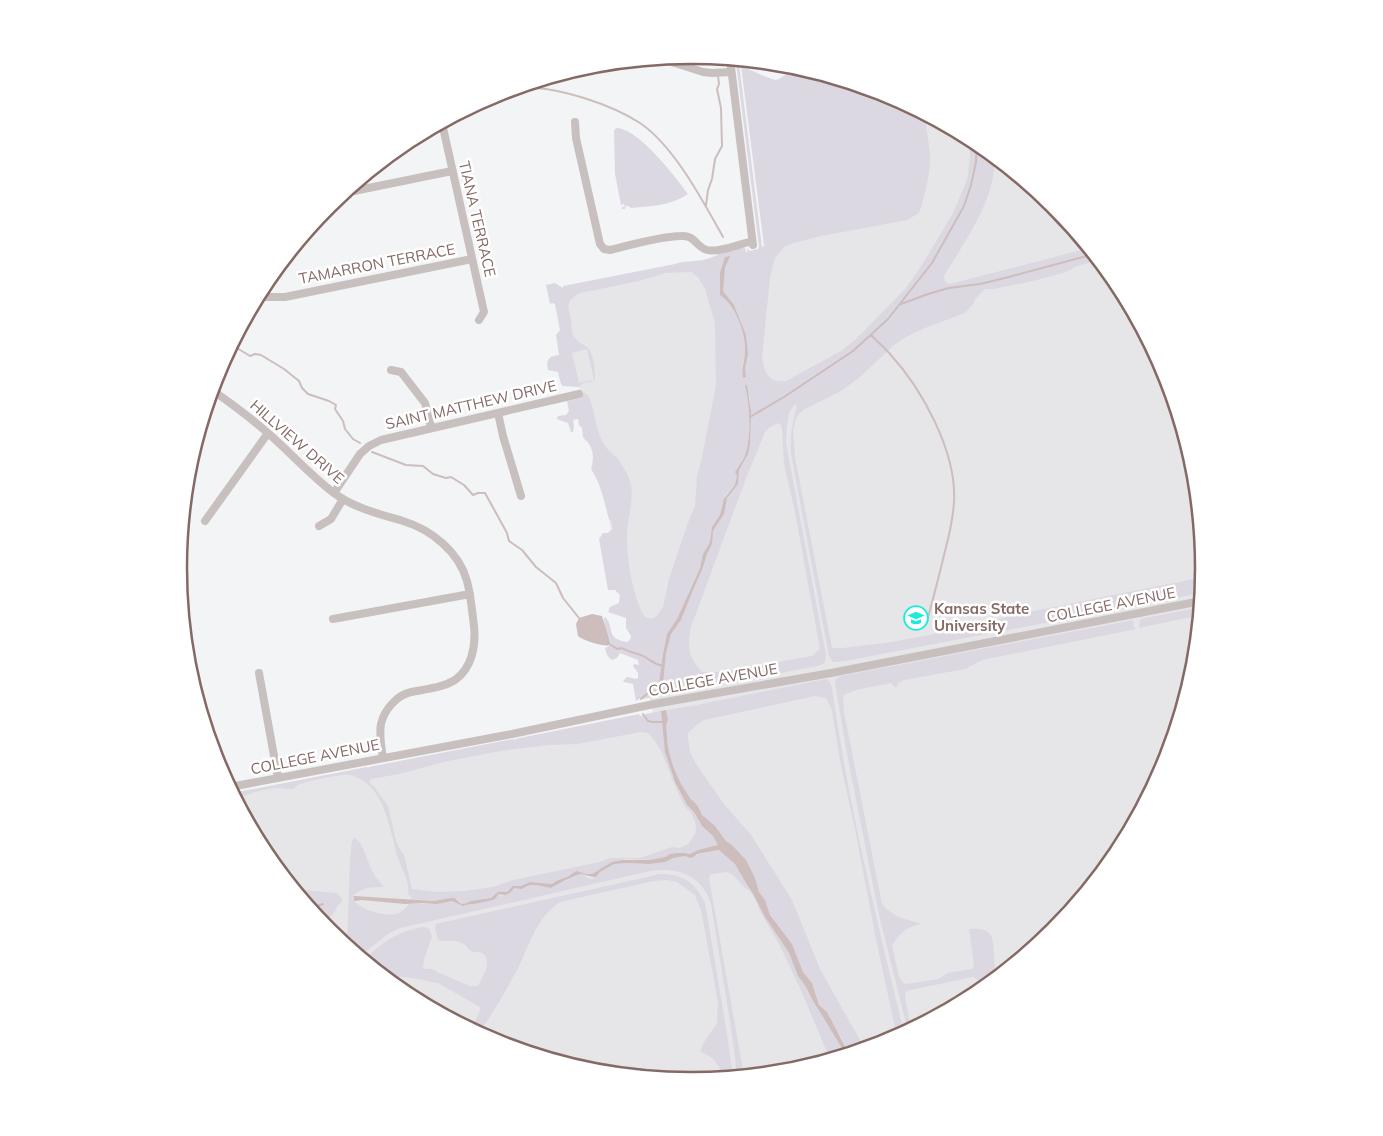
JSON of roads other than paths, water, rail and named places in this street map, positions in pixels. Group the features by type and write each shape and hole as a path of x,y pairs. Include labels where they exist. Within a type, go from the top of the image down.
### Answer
{"street":[{"path":"679,64 703,72 731,72"},
{"path":"576,122 576,138 600,244 604,249 610,250 683,235 691,237 706,250 752,243 731,66"},
{"name":"TIANA TERRACE","path":"443,129 484,312 480,320"},
{"path":"358,190 452,171"},
{"name":"TAMARRON TERRACE","path":"267,297 285,297 472,259"},
{"path":"391,370 401,372 418,394 424,403 431,428"},
{"name":"SAINT MATTHEW DRIVE","path":"334,493 360,454 369,446 381,440 579,394"},
{"name":"HILLVIEW DRIVE","path":"218,395 268,433 334,493 360,508 380,516 412,524 424,530 440,540 460,565 470,594 475,635 470,661 462,674 452,681 439,687 408,693 397,699 388,708 381,722 380,742 382,758"},
{"path":"498,412 503,436 521,496"},
{"path":"205,521 268,433"},
{"path":"319,526 331,520 343,499"},
{"path":"333,619 470,594"},
{"name":"COLLEGE AVENUE","path":"237,786 561,725 654,704 831,673 1195,602"},
{"path":"259,673 278,778"}],"waterway":[{"path":"706,205 715,159 722,146 721,108 717,89 719,84 718,76"},
{"path":"538,88 554,90 598,103 627,115 653,133 687,175 723,237"},
{"path":"750,417 784,397 853,351 888,319 932,263 964,206 971,185 976,152"},
{"path":"901,304 949,288 980,284 1088,256"},
{"path":"871,335 890,354 914,385 935,422 944,442 950,463 954,502 952,519 927,621"},
{"path":"238,348 250,356 255,354 261,355 299,381 302,388 308,394 336,405 335,409 343,421 345,429 353,439 360,443"},
{"path":"372,452 406,465 423,466 433,474 446,478 451,477 464,485 473,495 485,493 507,533 509,541 522,550 536,567 556,583 563,598 579,618"},
{"path":"611,645 663,666"},
{"path":"641,699 648,693 659,691"},
{"path":"643,714 648,721 664,722"},
{"path":"317,906 323,904"}],"place":[{"name":"Kansas State University","path":"916,618"}]}
